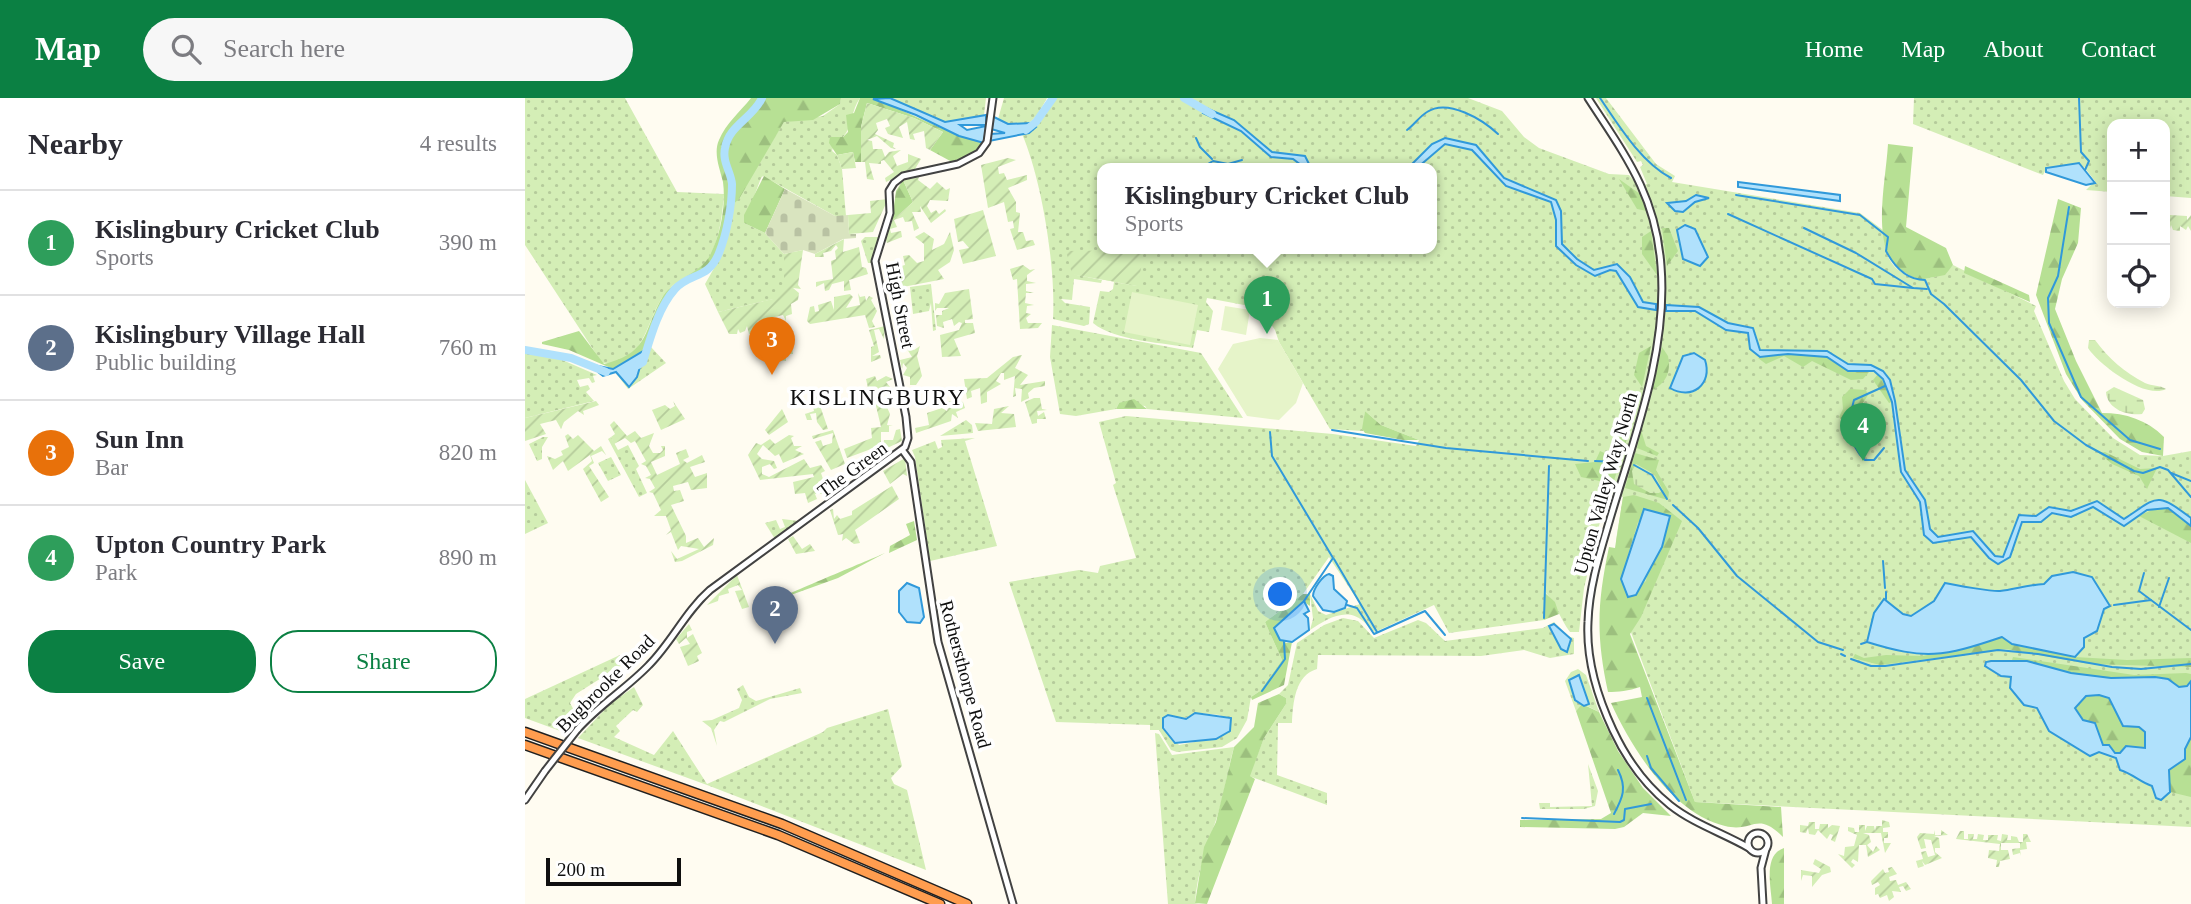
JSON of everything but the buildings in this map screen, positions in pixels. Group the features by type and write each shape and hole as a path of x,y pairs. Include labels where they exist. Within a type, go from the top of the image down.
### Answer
{"highway":[{"path":"525,732 782,824 967,904"},
{"path":"525,744 778,835 940,904"}],"street":[{"name":"High Street","path":"907,443 906,417 875,261 890,213 889,191 903,176 970,160 987,142 993,98"},
{"name":"Upton Valley Way North","path":"1588,98 1639,175 1656,230 1663,302 1657,346 1595,573 1587,624 1590,656 1607,717 1635,768 1669,805 1689,819 1751,849"},
{"name":"The Green","path":"812,517 902,451 907,443"},
{"name":"Rothersthorpe Road","path":"902,451 911,463 938,642 1013,904"},
{"name":"Bugbrooke Road","path":"525,800 577,730 601,705 649,666 702,596 812,517"},
{"path":"1752,834 1748,840 1761,868"},
{"path":"1729,837 1765,835 1768,842 1761,868 1763,904"},
{"path":"1751,849 1766,849"}],"green space":[{"path":"525,98 625,98 677,192 724,194 719,232 708,259 666,292 636,349 617,362 602,363 525,245"},
{"path":"751,98 841,98 840,104 813,120 784,122 739,199 730,207 719,252 709,270 674,290 645,350 613,369 569,350 542,344 579,331 604,364 630,354 638,347 663,296 700,267 714,247 720,229 724,200 717,145 725,128"},
{"path":"841,98 860,98 846,133 843,137 836,138 832,151 837,155 842,169 846,216 835,216 763,176 744,223 765,233 784,254 784,289 774,299 718,312 705,284 721,256 734,203 784,122 823,116 840,104"},
{"path":"860,98 874,98 959,136 984,143 976,152 952,162 930,150 943,132 914,118 867,103 861,127 861,162 855,162 853,152 837,155 829,143 830,137 843,137 848,132 846,115 854,113"},
{"path":"890,98 986,98 984,115 945,122"},
{"path":"1004,98 1047,98 1038,114 1028,124 1016,126 998,119"},
{"path":"1055,98 1468,98 1502,111 1524,137 1539,148 1609,174 1629,175 1638,186 1647,184 1640,167 1643,165 1641,161 1637,162 1596,98 1606,98 1656,164 1675,176 1672,182 1860,213 1883,230 1886,251 1891,261 1906,275 1916,278 1936,276 1953,265 2036,306 2034,311 2064,381 2075,399 2113,438 2140,455 2163,456 2191,451 2191,827 1695,802 1615,590 1616,540 1623,497 1607,493 1584,588 1579,632 1570,632 1545,592 1544,620 1449,633 1434,605 1375,632 1363,621 1350,615 1336,616 1310,630 1313,619 1310,594 1318,611 1326,615 1360,604 1329,557 1303,594 1265,622 1282,660 1260,691 1251,697 1247,720 1237,738 1222,747 1177,752 1171,750 1159,730 1150,730 1150,725 1056,722 1009,582 1079,570 1098,573 1100,566 1136,558 1113,485 1116,483 1099,422 1126,416 1333,434 1416,446 1419,440 1381,425 1365,411 1363,431 1330,429 1260,308 1207,298 1206,302 1213,311 1209,332 1197,330 1193,348 1141,340 1114,334 1093,323 1100,291 1109,292 1113,289 1114,282 1138,286 1072,274 1102,280 1101,283 1074,279 1072,300 1061,299 1065,303 1090,307 1089,324 1084,326 1053,319 1052,275 1046,225 1036,175 1022,134 1034,130","holes":["1199,713 1220,715 1230,731 1220,737 1179,745 1163,728 1168,715 1179,720"]},
{"path":"1914,98 2191,98 2191,198 2170,196 2170,119 2107,119 2107,192 2086,190 2095,181 2084,167 2046,169 2043,175 1913,124"},
{"path":"867,103 914,118 943,132 930,150 926,148 924,131 913,134 915,140 910,139 907,122 899,127 903,138 888,134 885,128 890,126 887,119 876,123 878,130 875,134 894,143 893,147 896,149 891,148 877,136 867,140 872,141 873,149 882,149 885,157 889,152 901,150 893,156 897,166 908,162 908,154 921,159 915,169 886,182 885,178 894,172 884,160 881,164 869,163 874,180 867,179 865,162 861,162 861,127"},
{"path":"1888,144 1913,147 1906,227 1946,248 1953,265 1945,275 1919,280 1900,269 1889,257 1882,227"},
{"path":"853,152 856,168 842,169 837,155"},
{"path":"1008,158 1016,160 998,167 999,174 1004,173 1007,180 1027,175 1027,180 1008,188 1016,202 1016,212 1020,213 1018,232 1023,232 1026,241 1033,240 1035,245 1017,250 1010,229 1014,228 1013,221 1008,222 1004,202 988,208 981,165"},
{"path":"764,176 785,189 765,233 744,223 744,215"},
{"path":"919,177 918,180 930,189 937,182 946,190 950,188 948,201 930,200 927,206 931,213 936,210 939,214 945,209 946,211 931,223 920,206 921,212 912,212 919,228 914,231 912,221 905,222 903,217 894,220 897,227 890,229 891,233 901,231 902,237 887,243 885,238 892,221 913,202 903,180"},
{"path":"1619,179 1640,194 1647,211 1637,209"},
{"path":"903,180 913,202 892,221 896,191"},
{"path":"785,189 835,216 848,215 849,234 856,234 856,238 843,239 815,254 803,250 784,254 765,233"},
{"path":"888,199 873,232 849,234 848,215 871,213 870,201"},
{"path":"2058,199 2081,208 2078,243 2062,279 2055,309 2076,361 2102,413 2128,416 2151,426 2164,437 2163,456 2142,452 2120,439 2082,400 2066,374 2036,295"},
{"path":"983,210 996,256 963,264 959,250 969,248 963,241 958,242 954,219"},
{"path":"2170,215 2187,216 2187,220 2191,215 2191,231 2188,226 2186,230 2180,226 2180,231 2173,230 2171,225 2170,229"},
{"path":"1662,228 1669,228 1678,251 1667,266"},
{"path":"1651,231 1657,275 1642,254 1642,237"},
{"path":"924,232 934,239 932,250 944,244 950,232 954,250 950,262 938,270 944,279 903,287 898,284 898,288 887,290 886,275 895,272 894,268 905,265 903,256 909,255 917,263 924,261 924,244 915,237"},
{"path":"865,237 879,237 873,263 868,263 861,241"},
{"path":"844,239 843,252 859,247 862,267 866,268 868,274 849,280 851,290 844,291 844,281 832,284 829,290 825,291 824,283 816,287 816,282 833,279 831,261 836,259 835,251 838,248 836,245 831,251 823,253 824,257 815,257 815,254"},
{"path":"803,250 798,285 801,289 793,288 799,293 798,300 791,304 792,314 786,316 786,321 783,315 758,321 754,333 749,334 747,326 745,331 740,333 738,329 737,334 729,334 718,312 773,299 784,288 784,254"},
{"path":"1066,251 1143,254 1138,286 1072,274"},
{"path":"1023,265 1030,270 1035,269 1027,275 1027,281 1036,283 1026,284 1026,291 1034,293 1026,293 1025,303 1034,305 1027,306 1026,313 1031,314 1026,318 1028,323 1042,323 1038,328 1020,329 1017,279 1013,280 1010,269"},
{"path":"1965,266 2029,295 2030,302 1964,273"},
{"path":"931,284 936,330 933,331 931,303 929,311 913,314 910,287"},
{"path":"969,289 973,319 965,320 965,323 973,323 975,333 954,339 961,356 942,357 940,335 959,330 962,323 954,326 952,319 943,322 944,328 937,326 936,315 942,315 942,311 949,308 937,308 935,311 935,303 939,304 945,293"},
{"path":"1132,292 1198,305 1190,345 1124,332"},
{"path":"858,293 860,297 865,296 866,301 869,296 873,298 871,300 877,311 872,321 875,327 869,328 865,315 810,324 807,321 810,307 814,306 815,312 819,311 818,305 831,301 834,310 834,297 850,294 853,297 846,308 860,305"},
{"path":"1225,306 1250,310 1246,335 1221,330"},
{"path":"1052,325 1201,353 1243,418 1147,409 1145,406 1119,403 1116,409 1076,416 1060,414 1050,357"},
{"path":"885,326 884,339 879,329 874,330 879,352 872,356 880,355 881,358 871,362 871,347 874,346 869,330"},
{"path":"777,330 785,332 782,345 792,346 793,354 786,354 786,361 777,360"},
{"path":"1260,338 1278,340 1303,383 1296,403 1279,420 1247,416 1218,369 1233,344"},
{"path":"2089,340 2095,340 2111,359 2130,374 2145,383 2166,389 2147,390 2124,379 2094,355 2088,348"},
{"path":"902,341 913,344 914,350 920,346 917,356 922,376 916,385 910,385 910,377 903,375 907,368 903,363 902,369 900,360 912,357"},
{"path":"650,346 666,363 628,389 615,372 629,386 637,377 646,347"},
{"path":"1651,346 1642,387 1634,375 1639,353"},
{"path":"1662,347 1668,356 1668,372 1661,384 1652,390"},
{"path":"525,352 560,359 597,375 593,376 595,382 592,383 589,378 577,380 580,387 588,385 590,389 586,392 594,401 525,418"},
{"path":"1788,354 1832,358 1848,371 1870,371 1863,379 1851,380 1812,361 1803,367 1784,356 1766,364 1758,358"},
{"path":"1022,355 1015,368 1028,375 1020,385 1045,381 1045,386 1034,388 1028,393 1029,398 1021,402 1022,389 1015,388 1016,396 1013,397 1015,376 1004,380 1004,373 1001,373 996,381 1001,384 987,392 987,402 981,404 980,388 971,391 972,397 967,399 964,379 987,378 1013,357"},
{"path":"1878,374 1887,385 1892,402 1889,403 1873,380"},
{"path":"875,376 877,381 886,376 893,379 886,382 890,387 881,391 883,400 893,402 886,405 890,414 887,425 893,426 889,426 889,432 881,432 881,447 874,448 875,454 871,449 847,458 844,449 872,438 871,428 881,427 872,389 868,388 866,379"},
{"path":"2114,387 2143,400 2145,409 2142,414 2130,414 2114,407 2106,392"},
{"path":"1850,389 1866,390 1868,395 1863,403 1858,428 1850,429 1839,417 1843,409 1842,397"},
{"path":"816,394 828,429 823,430 817,422 816,413 810,414 812,420 807,420 805,414 814,411 811,399"},
{"path":"1040,398 1042,409 1047,410 1037,411 1038,416 1044,412 1046,419 1037,419 1037,423 1032,424 1025,402"},
{"path":"1134,399 1147,409 1116,409 1119,403"},
{"path":"954,400 963,402 965,408 956,412 958,418 952,414 951,421 916,433 915,428 929,425 927,413 942,408 947,411 944,402 952,401 954,404"},
{"path":"596,401 599,405 583,411 584,415 578,411 564,422 561,429 556,420 540,424 546,434 525,441 525,418"},
{"path":"673,401 685,419 661,430 652,410 665,405 670,409 675,406"},
{"path":"1009,406 1001,413 1014,414 1016,427 978,431 975,423 992,424 994,409"},
{"path":"782,409 788,422 769,435 765,430"},
{"path":"1365,411 1381,425 1419,440 1365,433 1362,429"},
{"path":"966,420 972,425 973,433 940,436"},
{"path":"614,421 627,436 635,431 641,438 654,433 649,446 653,453 660,453 663,450 661,446 665,446 665,456 651,462 657,475 680,464 676,453 686,449 689,457 683,460 687,463 702,455 705,462 690,467 695,477 707,473 707,488 691,490 688,482 673,486 674,491 680,490 684,501 671,505 686,536 686,543 698,538 704,547 714,538 713,545 675,562 671,551 677,559 699,549 681,546 678,550 671,532 666,535 671,530 666,516 654,516 661,510 653,493 649,492 655,488 650,479 645,478 651,475 646,466 641,464 646,461 635,441 631,443 625,438 614,444 611,437 615,434 610,425"},
{"path":"1632,422 1613,484 1581,477 1575,464 1595,462 1600,451 1613,457 1625,424"},
{"path":"900,429 902,441 883,450 884,440 893,440 896,430"},
{"path":"833,430 845,464 831,470 815,442 821,440 823,446 832,443 833,433 813,439 812,436"},
{"path":"1641,430 1646,446 1659,453 1657,456 1637,448"},
{"path":"568,434 573,439 578,435 594,451 601,446 606,455 602,451 591,456 594,463 589,466 609,497 601,502 583,469 592,461 590,455 568,471 563,461 553,470 547,456 555,459 563,455 561,451 569,447 565,436"},
{"path":"789,435 794,436 791,438 794,446 802,446 795,450 804,454 783,463 779,454 775,456 763,445 757,454 762,459 774,461 777,468 774,469 770,464 762,467 762,474 769,477 804,459 810,468 821,465 825,471 821,473 823,479 818,482 819,485 824,483 826,494 815,494 817,499 808,503 805,493 795,494 793,482 814,477 813,474 760,480 748,455 756,443 761,445 770,439 775,444"},
{"path":"548,437 542,447 542,459 537,461 529,444"},
{"path":"611,437 618,450 628,445 639,466 636,469 647,493 639,497 608,439"},
{"path":"975,438 965,441 997,546 930,561 912,450 935,441 938,449 942,447 941,440"},
{"path":"2105,452 2140,469 2157,468 2147,489 2139,476 2112,464 2099,453"},
{"path":"1635,453 1659,460 1656,470 1669,492 1668,500 1625,488"},
{"path":"874,456 881,462 859,480 852,464"},
{"path":"611,457 621,475 608,481 598,463"},
{"path":"905,458 907,476 903,474 890,484 883,471"},
{"path":"1636,464 1654,474 1663,490 1650,493 1634,484 1632,471"},
{"path":"525,480 548,523 525,534"},
{"path":"892,486 899,499 855,530 860,543 854,544 846,538 842,541 843,534 838,535 830,510 833,509 834,519 837,515 840,519 852,515 852,511"},
{"path":"1634,495 1659,503 1682,521 1641,617 1630,634 1695,802 1781,807 1783,837 1767,825 1725,826 1688,808 1671,793 1642,759 1611,703 1642,697 1640,687 1608,692 1601,654 1602,586 1609,547 1615,548 1623,497","holes":["1658,513 1662,514 1662,547 1648,569 1646,581 1639,587 1621,579 1638,522"]},
{"path":"2156,508 2170,509 2191,526 2191,543 2139,516"},
{"path":"782,519 799,521 775,539 765,523 776,520 780,529 785,527"},
{"path":"914,521 917,540 889,553 890,546 910,535 906,524"},
{"path":"793,536 802,549 810,544 815,551 796,554 788,539"},
{"path":"885,553 838,578 777,600 808,585"},
{"path":"737,575 749,607 742,609 735,591 742,590 738,585 728,589 729,593 719,596 718,601 707,605"},
{"path":"1544,592 1555,602 1559,614 1544,620"},
{"path":"1303,594 1310,594 1310,606 1304,602 1279,623 1279,634 1286,643 1292,642 1284,685 1252,700 1251,697 1260,691 1282,660 1265,622"},
{"path":"1343,618 1358,621 1374,638 1418,620 1426,623 1445,641 1543,628 1554,622 1567,636 1574,638 1574,654 1550,658 1524,650 1481,656 1318,655 1317,669 1310,672 1300,683 1293,707 1292,723 1278,723 1277,775 1327,793 1327,805 1249,776 1264,738 1286,704 1286,698 1279,694 1288,685 1297,643 1324,625"},
{"path":"689,624 692,630 687,632 687,638 693,634 702,653 697,656 699,661 688,666 680,647 690,644 686,638 679,644 676,639"},
{"path":"2002,637 2012,644 2075,657 2127,660 2191,658 2191,667 2089,664 2006,649 1880,665 1853,658 1855,654 1864,658 1886,655 1922,656 1972,647"},
{"path":"620,655 625,663 576,694 570,703 577,716 563,732 525,718 525,699"},
{"path":"2013,657 2134,675 2186,673 2191,674 2191,681 2187,686 2179,687 2168,679 2155,677 2111,678 2071,673 2027,661 2011,663"},
{"path":"1578,669 1586,675 1599,712 1583,704 1576,711 1565,681 1571,672"},
{"path":"743,685 749,697 756,701 800,688 802,693 770,699 724,722 720,721 714,730 717,746 711,728 702,721 712,720 739,708 742,700 737,689"},
{"path":"634,687 643,705 637,712 633,710 616,726 620,731 614,737 654,755 673,731 707,784 827,728 888,709 902,766 891,778 894,784 907,790 926,870 578,738 611,703"},
{"path":"1279,694 1286,698 1286,704 1264,738 1250,776 1255,779 1207,904 1195,903 1204,847 1216,822 1234,747 1254,727 1258,703"},
{"path":"2099,695 2109,698 2129,727 2139,727 2145,732 2145,748 2126,746 2120,753 2115,753 2109,745 2103,745 2094,723 2083,720 2075,707 2086,696"},
{"path":"1582,704 1599,712 1618,751 1643,788 1671,816 1643,813 1624,827 1615,829 1520,827 1520,820 1601,819 1611,813 1576,711"},
{"path":"1155,733 1159,734 1172,755 1234,747 1221,804 1200,872 1195,903 1199,904 1168,904"},
{"path":"2191,737 2191,797 2170,792 2169,770 2176,766"},
{"path":"1588,764 1598,791 1595,806 1584,809 1540,809 1539,803 1550,803 1550,807 1592,806"},
{"path":"1882,820 1889,822 1890,827 1883,828 1883,832 1888,832 1884,843 1891,843 1885,853 1881,833 1863,833 1869,835 1871,842 1867,845 1873,852 1876,846 1880,850 1868,857 1866,845 1859,845 1858,862 1853,859 1851,862 1855,865 1852,868 1838,854 1844,856 1845,847 1854,846 1857,835 1848,831 1848,827 1859,832 1859,825 1865,825 1865,831 1867,826 1874,826 1875,831 1876,826 1882,826"},
{"path":"1809,822 1815,822 1815,829 1819,829 1820,824 1828,824 1828,828 1832,825 1840,826 1835,842 1831,840 1833,835 1830,834 1827,839 1818,830 1815,835 1809,834 1808,828 1806,833 1800,832 1800,825 1808,826"},
{"path":"1935,830 1935,835 1941,835 1941,830 1948,835 1934,836 1939,838 1940,848 1935,848 1935,852 1942,858 1925,865 1922,861 1924,866 1918,868 1916,861 1923,859 1921,852 1926,851 1928,857 1935,855 1931,840 1924,839 1926,848 1921,849 1917,837 1920,833 1934,834"},
{"path":"1960,831 1964,831 1964,839 1968,839 1968,834 1974,834 1973,839 1977,839 1978,834 1984,835 1983,840 1988,840 1988,835 1998,835 1997,840 2001,841 2002,834 2008,835 2007,840 2011,840 2011,836 2017,837 2019,842 2023,842 2023,834 2027,834 2031,842 2026,842 2027,849 2020,850 2021,856 2020,853 2013,855 2012,849 2020,848 2020,843 2001,843 2001,850 2008,850 2010,859 2000,861 1999,867 1996,867 1997,860 1988,858 1989,850 1999,851 2000,844 1956,839"},
{"path":"1784,848 1784,904 1772,904 1771,864 1777,852"},
{"path":"1815,859 1830,867 1831,872 1822,875 1812,887 1812,876 1803,875 1801,881 1801,870 1819,873 1821,869 1813,864"},
{"path":"1892,867 1897,874 1889,877 1890,881 1896,880 1898,885 1906,882 1911,889 1906,891 1903,886 1899,887 1901,892 1892,891 1894,897 1889,901 1887,895 1880,898 1878,894 1875,895 1875,888 1880,885 1878,882 1872,885 1871,881 1883,869 1885,873"}],"water":[{"path":"890,98 945,122 986,115 986,125 960,125 967,130 986,126 984,143 959,136 916,115 873,99"},
{"path":"1206,108 1234,120 1272,152 1305,156 1308,163 1271,157 1241,131 1203,113"},
{"path":"992,116 1008,124 1031,123 1036,127 1029,133 989,141 990,134 1005,133 991,129"},
{"path":"1445,138 1476,145 1504,178 1556,200 1561,211 1562,244 1577,259 1594,270 1617,264 1630,277 1643,302 1656,304 1656,310 1638,307 1616,271 1610,270 1595,276 1576,265 1556,246 1556,220 1551,202 1506,186 1472,150 1445,144 1423,163 1413,163 1432,144"},
{"path":"2079,163 2095,183 2086,185 2046,172 2046,168"},
{"path":"1738,182 1840,195 1840,201 1738,187"},
{"path":"1696,195 1709,198 1695,202 1683,212 1675,211 1667,203 1686,201"},
{"path":"1685,225 1695,229 1708,257 1700,266 1683,259 1677,230"},
{"path":"1666,305 1699,307 1728,323 1753,328 1760,350 1827,351 1848,364 1871,365 1883,371 1890,380 1895,401 1905,470 1925,500 1930,529 1938,537 1973,531 1995,556 2003,557 2019,515 2036,516 2049,507 2071,511 2097,501 2124,519 2151,502 2163,501 2191,518 2191,526 2168,508 2147,510 2124,526 2093,507 2071,517 2052,513 2041,522 2022,522 2010,557 1998,564 1989,558 1971,537 1933,543 1924,535 1920,502 1901,472 1892,402 1883,379 1874,371 1848,371 1827,357 1788,354 1760,357 1750,349 1748,333 1726,330 1695,311 1666,311"},
{"path":"645,350 637,377 629,387 616,372 603,376 598,372 598,366 613,369"},
{"path":"1694,353 1705,360 1707,369 1703,383 1693,391 1678,392 1670,388 1683,356"},
{"path":"1644,509 1670,516 1662,547 1636,595 1628,597 1621,579"},
{"path":"2073,572 2092,577 2110,606 2104,609 2097,631 2084,638 2084,647 2075,657 2012,644 2002,637 1964,649 1934,654 1904,652 1867,642 1874,613 1884,599 1903,614 1911,616 1934,601 1945,583 2000,591 2044,584 2052,576"},
{"path":"1329,574 1333,576 1334,589 1347,601 1345,608 1334,612 1323,610 1313,596 1319,583"},
{"path":"907,583 919,588 924,617 920,623 907,622 899,612 899,591"},
{"path":"1304,601 1309,611 1304,614 1308,618 1309,630 1292,642 1280,640 1274,628"},
{"path":"1554,624 1571,639 1567,652 1561,649 1549,626"},
{"path":"2027,661 2071,673 2111,678 2155,677 2168,679 2179,687 2187,686 2191,681 2191,737 2185,749 2185,759 2169,770 2170,792 2161,800 2156,798 2152,786 2120,770 2116,758 2099,752 2090,756 2049,731 2037,708 2024,705 2010,688 2011,677 2001,676 1985,666 1986,662","holes":["2099,695 2109,698 2123,726 2139,727 2145,732 2145,748 2126,746 2120,753 2115,753 2109,745 2103,745 2095,723 2083,720 2075,708 2086,696"]},
{"path":"1579,675 1589,704 1584,706 1575,700 1569,680"},
{"path":"1195,713 1231,718 1230,731 1216,739 1175,743 1163,728 1163,718 1168,715 1186,719"}],"waterway":[{"path":"638,365 643,362 655,324 669,297 681,284 704,272 715,262 727,228 732,192 725,158 727,140 762,98"},
{"path":"1026,130 1036,122 1053,98"},
{"path":"1184,98 1212,114"},
{"path":"1600,98 1640,153 1671,178"},
{"path":"2079,98 2081,152 2089,161 2085,170"},
{"path":"1407,130 1427,112 1435,108 1445,108 1474,117 1498,134"},
{"path":"1196,138 1200,147 1212,159"},
{"path":"1232,163 1242,160"},
{"path":"1210,163 1223,163"},
{"path":"1736,195 1860,215 1888,237 1886,251 1897,267 1912,278 1925,280 1931,294 2021,380 2054,421 2086,445 2134,471 2143,473 2160,467 2168,470 2191,497"},
{"path":"2069,207 2058,276 2048,298 2049,323 2081,397 2130,440 2160,449"},
{"path":"1728,214 1872,279 1875,284 1913,288"},
{"path":"1804,228 1856,253 1913,288 1927,289"},
{"path":"525,350 571,358 606,372"},
{"path":"1884,448 1874,460 1865,460 1852,440 1850,424 1854,400 1885,386"},
{"path":"1332,430 1446,448 1588,461"},
{"path":"1270,432 1272,456 1333,558 1304,601"},
{"path":"1595,461 1617,462"},
{"path":"1634,465 1652,475 1667,499"},
{"path":"1544,618 1549,466"},
{"path":"2171,473 2191,481"},
{"path":"1673,505 1698,528 1737,576 1818,642 1843,650"},
{"path":"1334,559 1377,632"},
{"path":"1883,561 1885,588"},
{"path":"2144,573 2139,591 2151,600"},
{"path":"2159,607 2169,578"},
{"path":"1886,592 1886,599"},
{"path":"2114,605 2151,600 2191,630"},
{"path":"1347,605 1357,608 1374,634 1425,611 1445,635"},
{"path":"1262,691 1285,659 1284,642"},
{"path":"1861,644 1867,642"},
{"path":"1851,659 1871,666 1885,666 1998,650 2112,667 2141,669 2191,664"},
{"path":"1841,654 1845,656"},
{"path":"1647,698 1686,800"},
{"path":"1647,756 1651,768 1679,801"},
{"path":"1614,814 1623,792 1618,770"},
{"path":"1522,818 1620,822 1624,820 1625,809 1651,804"}],"place":[{"name":"Kislingbury Cricket Club","path":"1267,334"},
{"name":"Sun Inn","path":"772,375"},
{"name":"Upton Country Park","path":"1863,461"},
{"name":"Kislingbury Village Hall","path":"775,644"}],"district":[{"name":"KISLINGBURY","path":"878,397"}]}
